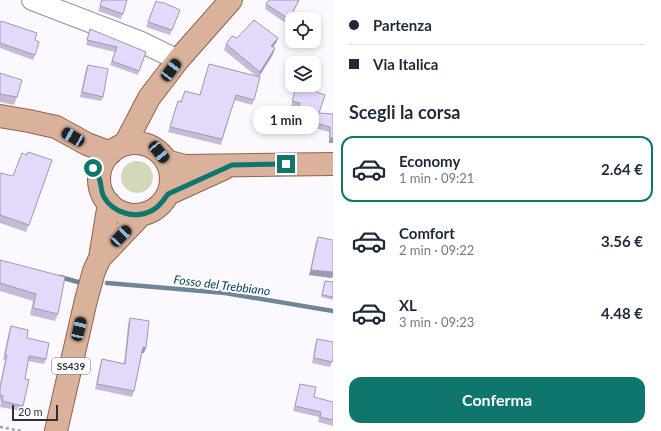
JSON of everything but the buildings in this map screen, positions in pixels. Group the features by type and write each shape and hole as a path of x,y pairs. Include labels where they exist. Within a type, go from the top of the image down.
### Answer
{"main road":[{"path":"99,177 103,164 118,148 149,98 178,60 232,0"},
{"path":"149,98 150,130 170,169 171,186 168,194"},
{"path":"6,118 56,127 87,144 118,148 134,143 143,144 152,147 163,156 185,166 333,164"},
{"path":"6,118 64,141 87,159 99,177 102,191 109,204 124,213 141,215"},
{"path":"168,194 232,165"},
{"name":"SS439","path":"100,258 141,215 152,211 161,204 168,194"},
{"name":"SS439","path":"56,431 86,300 94,272 100,258 109,204"}],"street":[{"path":"32,0 139,41 178,60"}],"path":[{"path":"0,428 22,431"}],"green space":[{"path":"134,161 140,161 150,168 153,177 152,183 146,190 140,193 134,193 124,186 121,180 121,174 128,164"}],"waterway":[{"name":"Fosso del Trebbiano","path":"60,277 78,282"},
{"name":"Fosso del Trebbiano","path":"107,283 225,293 333,311"}],"route":[{"path":"93,168 99,177 102,191 109,204 124,213 141,215 152,211 161,204 168,194 232,165 286,164"}]}
